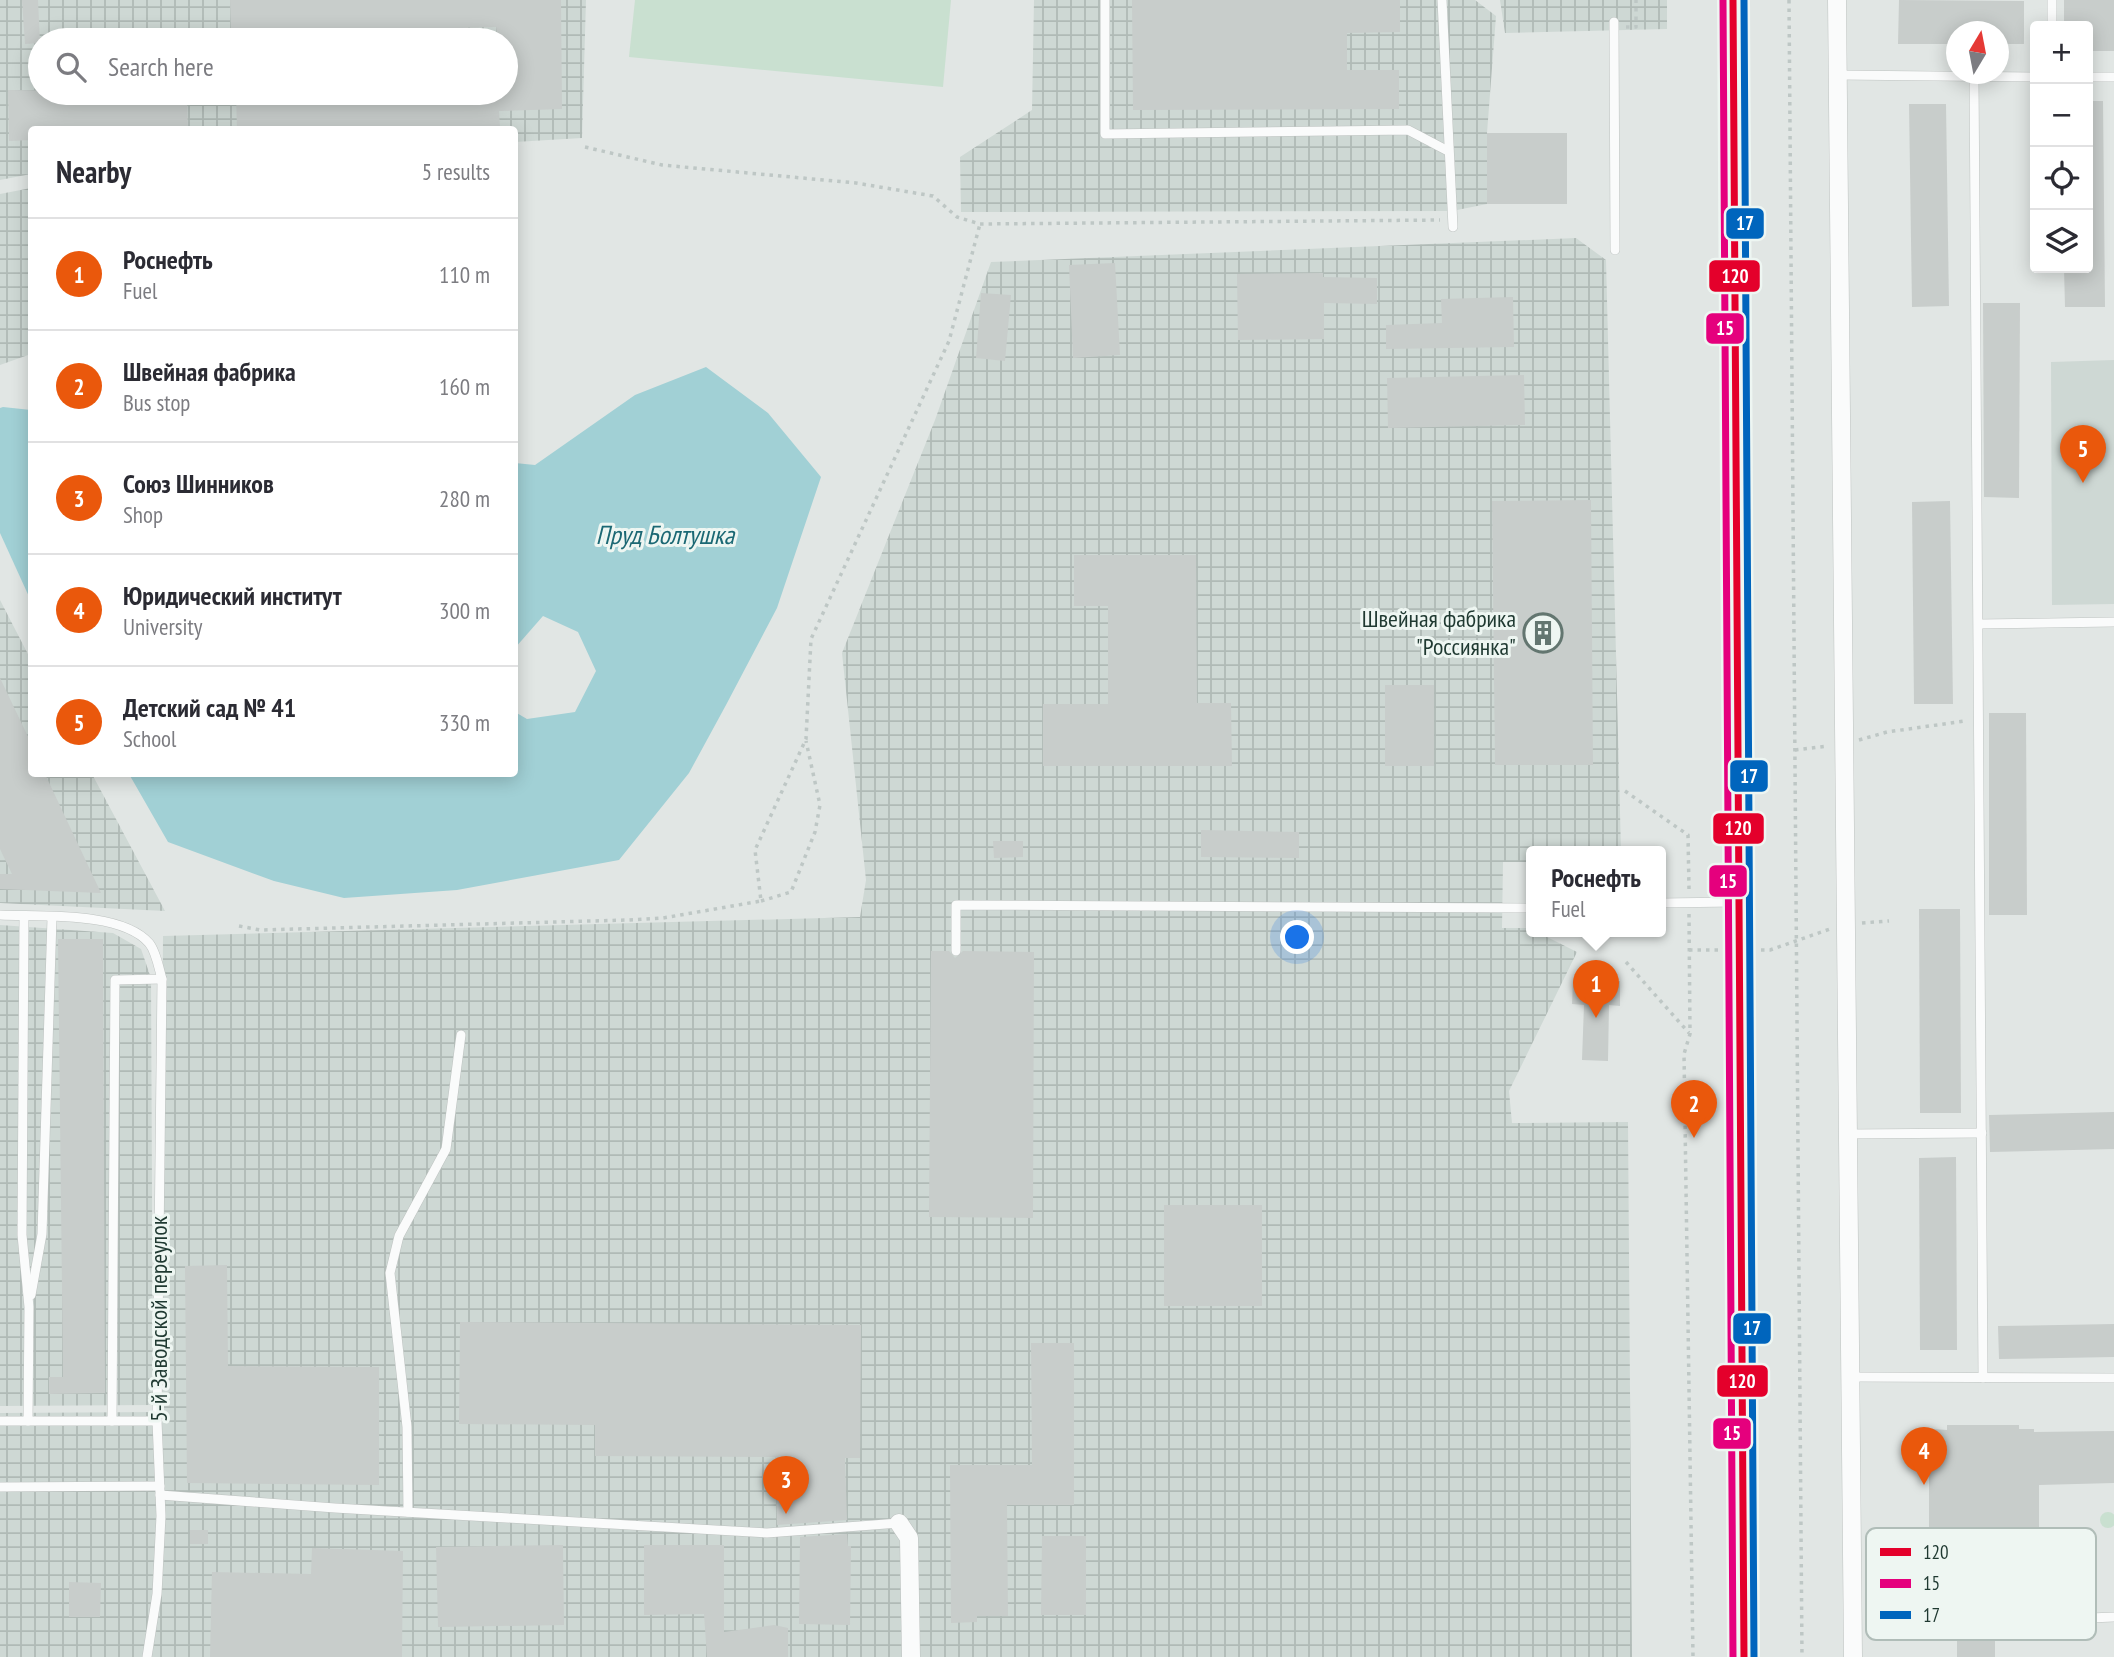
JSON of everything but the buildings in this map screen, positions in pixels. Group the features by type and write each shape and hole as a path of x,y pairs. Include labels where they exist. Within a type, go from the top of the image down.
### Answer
{"main road":[{"path":"1733,0 1744,1657"}],"street":[{"path":"1837,0 1853,1657"},
{"path":"899,1523 909,1538 911,1657"}],"lane":[{"path":"1105,0 1105,134 1408,130 1448,151"},
{"path":"1442,0 1453,223"},
{"path":"2052,0 2052,21"},
{"path":"1614,25 1615,250"},
{"path":"1838,75 1946,76"},
{"path":"2009,76 2030,76"},
{"path":"2093,77 2114,77"},
{"path":"1974,84 1983,1378"},
{"path":"1979,624 2114,622"},
{"path":"1666,903 1739,902"},
{"path":"956,951 956,905 1526,908"},
{"name":"5-й Заводской переулок","path":"0,915 122,926 150,944 162,979 157,1421 160,1490 157,1594 147,1657"},
{"path":"24,917 22,1236 29,1307 28,1422"},
{"path":"29,1307 42,1234 52,918"},
{"path":"112,1422 115,980 162,979"},
{"path":"408,1512 407,1427 390,1273 400,1236 446,1149 461,1035"},
{"path":"1848,1134 1982,1133"},
{"path":"1850,1377 2114,1378"},
{"path":"0,1421 157,1421"},
{"path":"0,1487 160,1490 408,1512 767,1533 899,1523"},
{"path":"2096,1618 2114,1617"}],"path":[{"path":"1614,25 1636,27 1636,0"},
{"path":"1789,0 1802,1657"},
{"path":"585,147 662,165 856,183 933,196 957,216 980,224 1453,223"},
{"path":"239,926 260,930 640,919 761,901 791,891 815,832 820,805 806,739 811,639 949,341 980,224"},
{"path":"1887,732 1979,719"},
{"path":"761,901 755,850 806,739"},
{"path":"1625,791 1688,835 1690,1034 1684,1054 1693,1657"},
{"path":"1689,950 1770,950 1846,923 1889,921"},
{"path":"1626,962 1690,1034"}],"shaded area":[{"path":"0,0 586,0 582,138 518,142 518,126 28,126 28,175 0,180"},
{"path":"1034,0 1475,0 1496,16 1487,133 1487,204 1452,211 961,212 960,157 1032,110"},
{"path":"1500,0 1667,0 1667,29 1505,33"},
{"path":"28,189 28,355 0,365 0,194"},
{"path":"1576,238 1606,260 1621,846 1526,846 1526,862 1503,862 1502,928 1526,928 1526,937 1547,937 1577,952 1509,1091 1512,1123 1628,1122 1632,1657 0,1657 0,1413 160,1412 163,936 860,917 866,880 842,653 935,420 991,262"},
{"path":"2114,360 2114,604 2052,605 2051,362"},
{"path":"0,600 28,654 28,777 94,777 165,911 0,903"},
{"path":"0,925 113,933 141,949 151,978 153,1405 0,1406"}],"green space":[{"path":"635,0 951,0 943,87 629,57"},
{"path":"2105,1513 2113,1515 2115,1523 2111,1527 2105,1527 2101,1523 2101,1517"}],"water":[{"name":"Пруд Болтушка","path":"706,367 768,413 821,477 777,608 726,705 689,773 619,860 457,890 344,898 274,881 168,842 131,777 518,777 518,714 527,719 575,712 596,671 578,632 543,616 518,645 518,463 535,465 635,395"},
{"path":"0,408 28,410 28,594 0,533"}],"transit line":[{"name":"15","path":"1723,0 1733,1657"},
{"name":"120","path":"1733,0 1744,1657"},
{"name":"17","path":"1744,0 1754,1657"}],"place":[{"name":"Детский сад № 41","path":"2083,483"},
{"name":"Швейная фабрика \"Россиянка\"","path":"1543,633"},
{"name":"Роснефть","path":"1596,1018"},
{"name":"Швейная фабрика","path":"1694,1138"},
{"name":"Юридический институт","path":"1924,1485"},
{"name":"Союз Шинников","path":"786,1514"}]}
